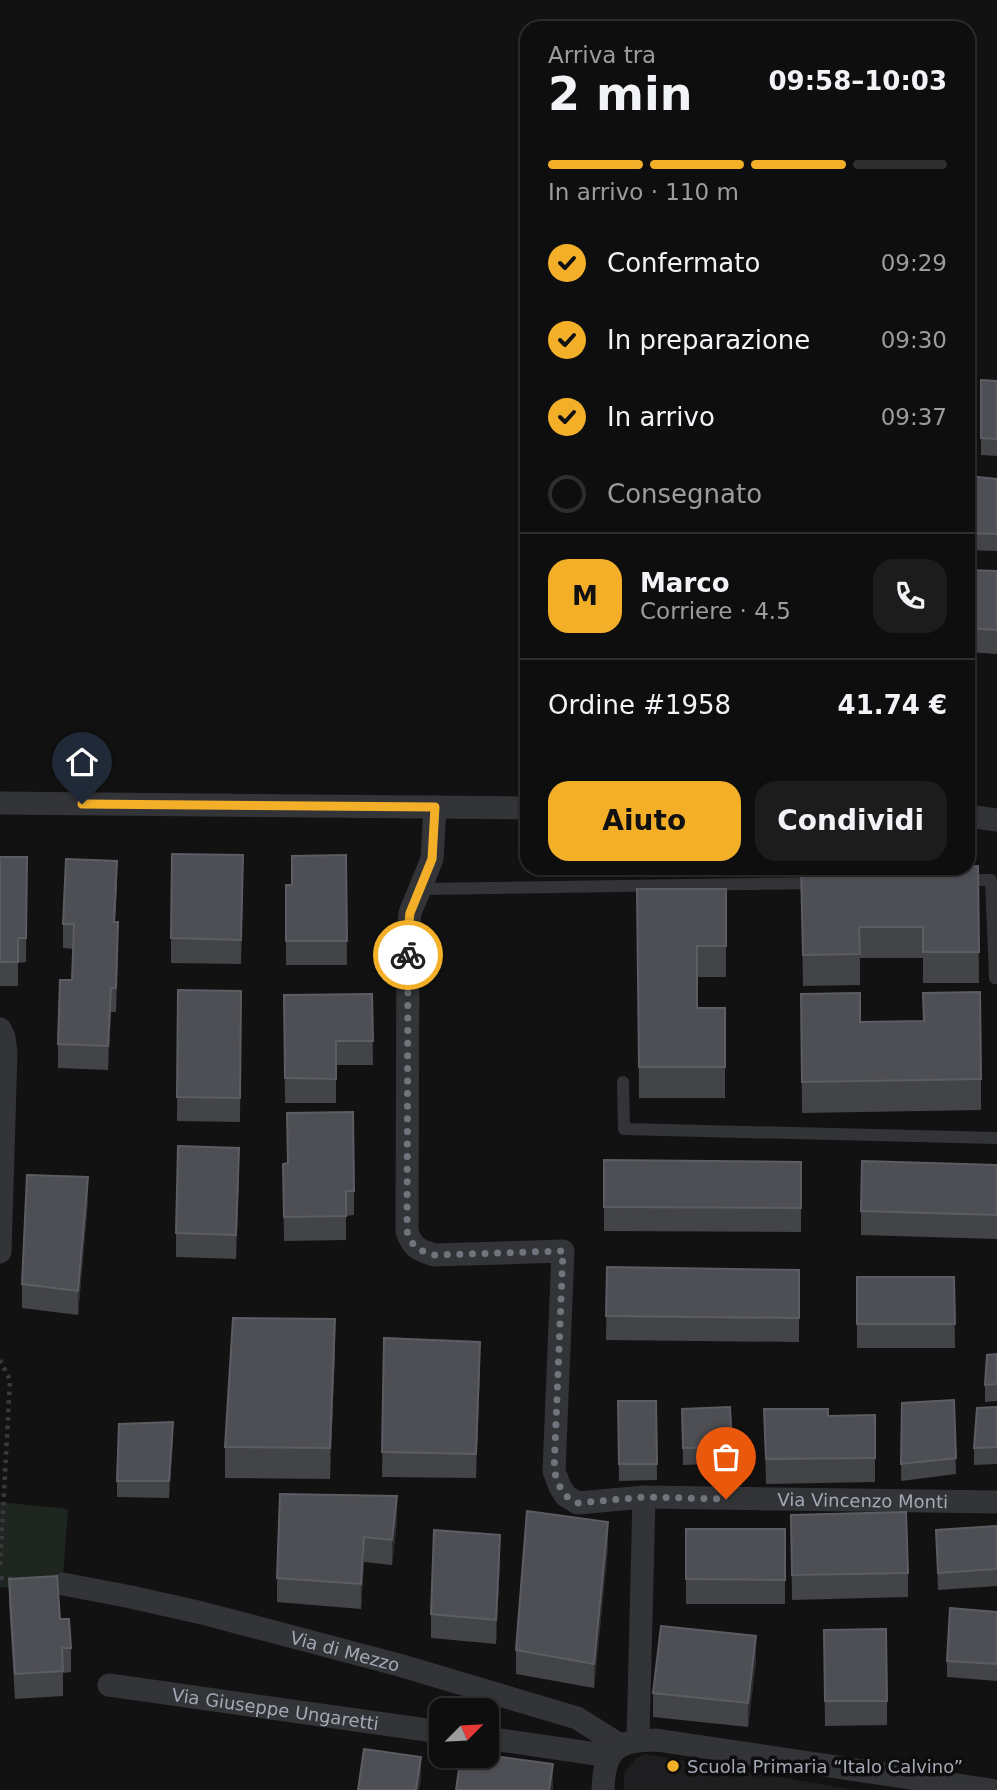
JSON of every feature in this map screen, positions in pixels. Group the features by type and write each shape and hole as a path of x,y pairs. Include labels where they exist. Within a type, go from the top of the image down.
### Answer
{"street":[{"path":"0,803 520,808"},
{"name":"Via Vincenzo Monti","path":"435,807 432,859 410,913 408,930 407,1231 410,1241 418,1250 434,1255 563,1251 554,1471 566,1496 578,1503 644,1497 997,1502"},
{"path":"975,817 997,820"},
{"path":"0,1030 4,1037 6,1053 0,1252"},
{"path":"603,1790 603,1771 623,1747 644,1497"},
{"name":"Via di Mezzo","path":"63,1584 202,1613 412,1668 577,1718 623,1747"},
{"name":"Via Giuseppe Ungaretti","path":"109,1685 429,1730"},
{"path":"499,1739 623,1747 656,1740 991,1790"}],"lane":[{"path":"950,880 992,880 995,978"},
{"path":"420,889 824,882"},
{"path":"623,1082 624,1129 997,1138"}],"path":[{"path":"0,1360 10,1380 0,1568"},
{"path":"0,1578 63,1584"}],"shaded area":[{"path":"0,1502 68,1509 62,1593 0,1587"},
{"name":"Scuola Primaria “Italo Calvino”","path":"645,1754 855,1790 624,1790 624,1773 635,1759"}],"building":[{"path":"981,380 997,381 997,439 981,438"},
{"path":"975,477 997,479 997,534 975,533"},
{"path":"975,570 997,571 997,630 975,628"},
{"path":"172,854 243,855 241,940 171,938"},
{"path":"346,855 347,941 286,941 286,885 292,885 292,856"},
{"path":"0,857 27,857 26,938 18,938 18,962 0,962"},
{"path":"66,859 117,861 114,922 118,922 116,988 111,988 108,1046 58,1044 60,980 72,980 74,924 63,924"},
{"path":"975,866 978,866 979,952 923,952 923,927 859,927 860,954 803,955 801,875 975,875"},
{"path":"637,889 726,889 726,946 697,946 697,1008 725,1008 725,1067 639,1067"},
{"path":"178,990 241,991 240,1098 177,1097"},
{"path":"980,992 981,1079 802,1082 801,994 860,993 860,1022 924,1021 923,993"},
{"path":"372,994 373,1041 336,1041 336,1079 285,1078 284,995"},
{"path":"353,1112 354,1191 346,1191 346,1216 284,1217 283,1164 288,1163 287,1113"},
{"path":"178,1146 239,1148 236,1235 176,1233"},
{"path":"604,1160 801,1162 801,1208 604,1207"},
{"path":"862,1161 997,1165 997,1215 861,1211"},
{"path":"27,1175 88,1177 78,1291 22,1284"},
{"path":"607,1267 799,1270 799,1318 606,1316"},
{"path":"857,1277 954,1277 955,1324 857,1324"},
{"path":"233,1318 335,1319 330,1448 225,1447"},
{"path":"384,1338 480,1342 476,1454 382,1452"},
{"path":"997,1354 997,1384 985,1385 987,1355"},
{"path":"954,1400 956,1458 901,1464 902,1403"},
{"path":"618,1401 656,1401 657,1464 619,1464"},
{"path":"730,1407 732,1447 683,1448 682,1409"},
{"path":"997,1407 997,1447 974,1448 977,1408"},
{"path":"764,1409 828,1409 828,1416 875,1415 875,1458 766,1459"},
{"path":"173,1422 169,1481 117,1481 119,1424"},
{"path":"280,1494 397,1496 392,1540 364,1537 361,1584 277,1578"},
{"path":"527,1511 608,1522 594,1664 516,1650"},
{"path":"906,1512 908,1573 792,1575 791,1515"},
{"path":"997,1526 997,1569 938,1573 936,1530"},
{"path":"686,1529 785,1529 785,1580 686,1579"},
{"path":"434,1530 500,1535 496,1620 431,1614"},
{"path":"57,1576 60,1619 69,1619 71,1648 62,1648 63,1671 15,1674 9,1579"},
{"path":"950,1608 997,1612 997,1664 947,1661"},
{"path":"661,1626 756,1636 748,1703 653,1693"},
{"path":"886,1629 887,1701 825,1701 824,1630"},
{"path":"364,1749 421,1757 416,1790 358,1790"},
{"path":"499,1757 553,1764 549,1790 456,1790 459,1768 499,1768"}],"way so far":[{"path":"408,955 407,1231 410,1241 418,1250 434,1255 563,1251 554,1471 566,1496 578,1503 644,1497 726,1499"}],"place":[{"name":"Scuola Primaria “Italo Calvino”","path":"673,1766"}],"route":[{"path":"82,804 435,807 432,859 410,913 408,955"}]}
